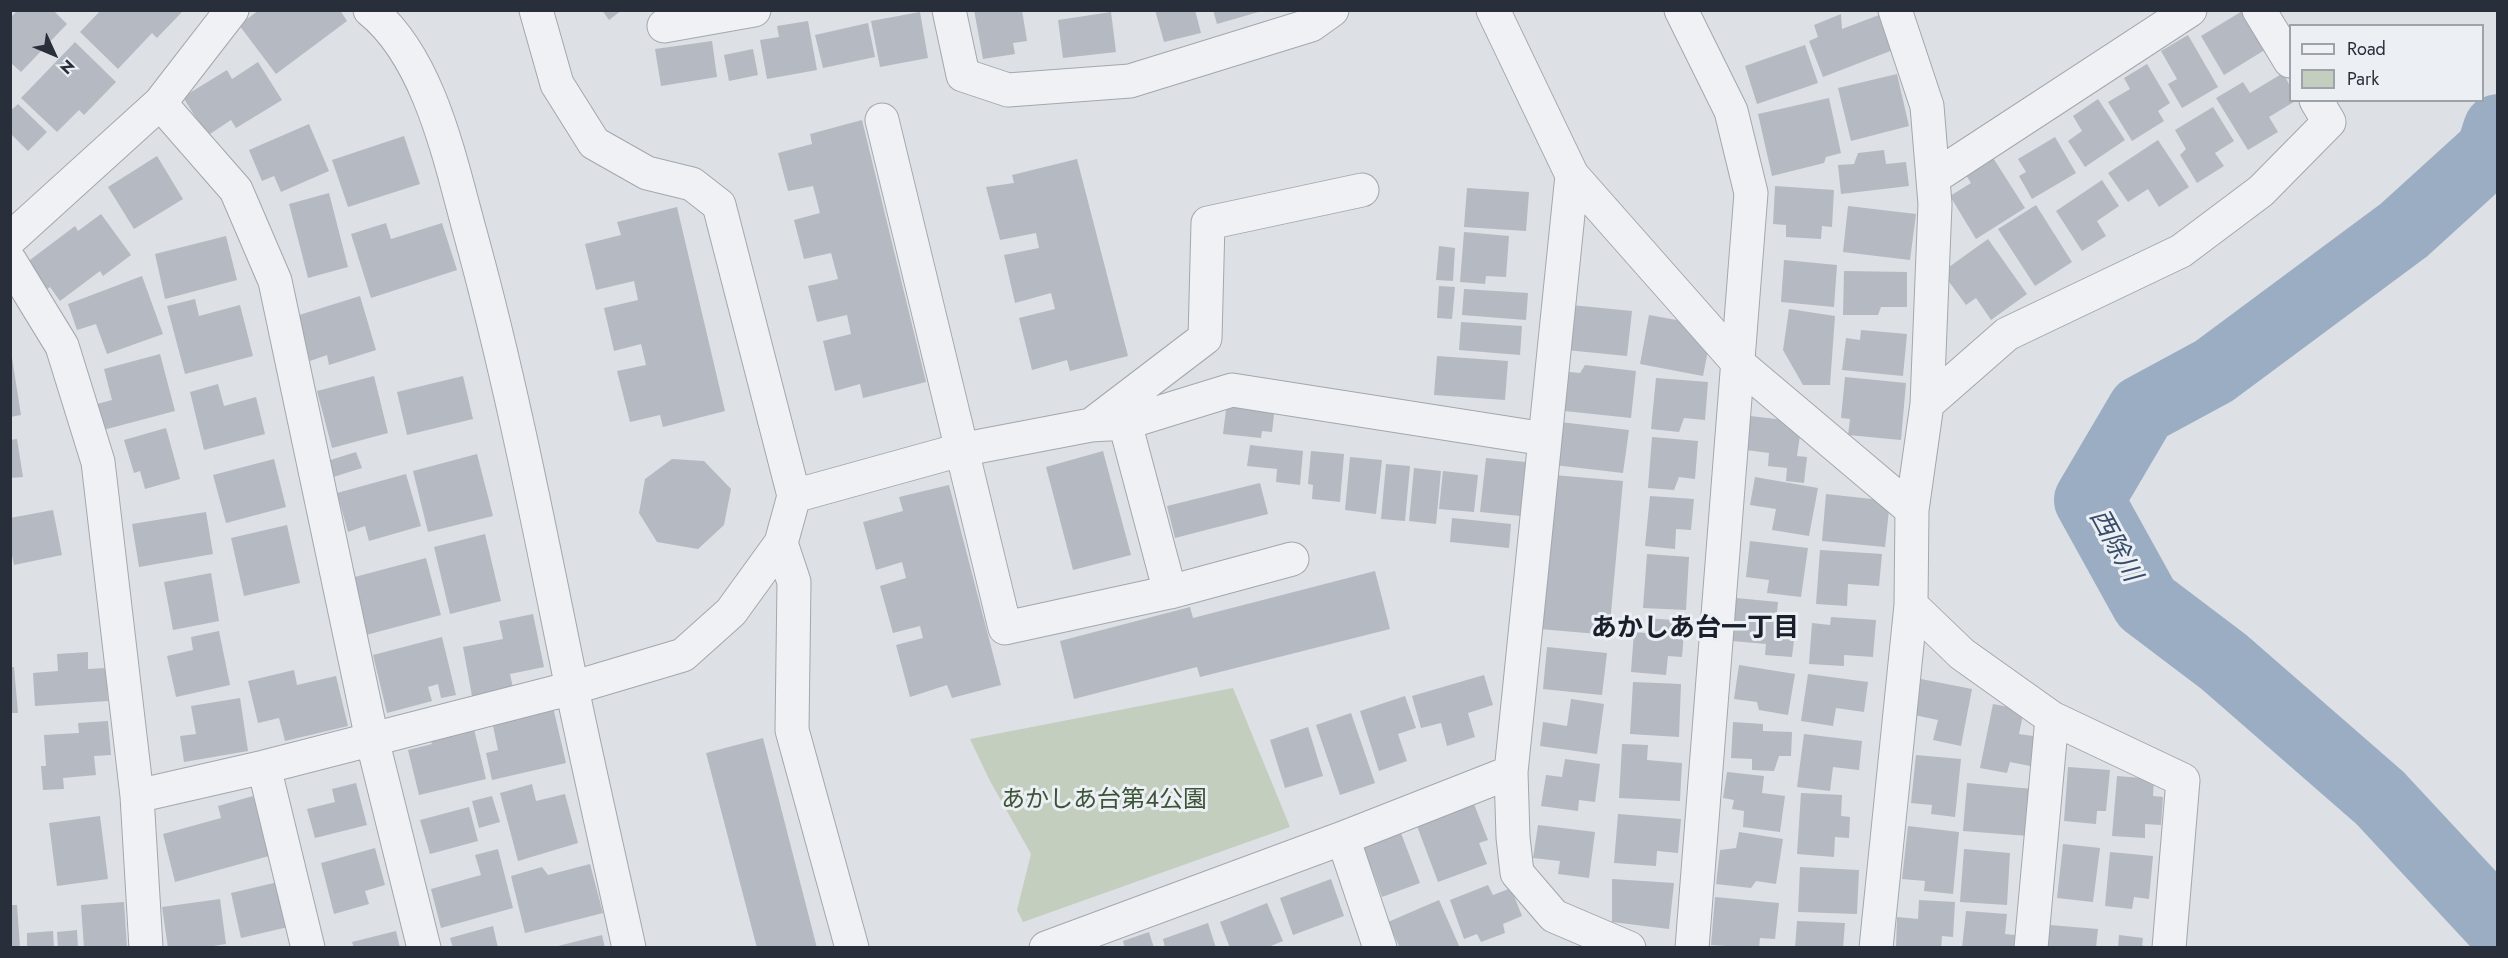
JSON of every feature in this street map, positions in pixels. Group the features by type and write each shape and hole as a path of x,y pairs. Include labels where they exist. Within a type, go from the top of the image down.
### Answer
{"street":[{"path":"10,239 160,103 232,10"},
{"path":"370,10 382,20 415,67 441,128 490,308 532,489 572,688 629,948"},
{"path":"136,796 264,767 572,688 683,656 731,612 781,543 794,496 719,205 693,184 647,172 594,143 557,84 536,10"},
{"path":"664,26 754,10"},
{"path":"949,10 963,75 1008,90 1130,81 1311,25 1332,10"},
{"path":"1493,10 1572,175 1739,364 1912,510"},
{"path":"1681,10 1731,111 1751,192 1692,948"},
{"path":"1876,948 1911,605 1912,510 1927,404 1935,204 1927,106 1895,10"},
{"path":"1933,178 2190,10"},
{"path":"2259,10 2289,59"},
{"path":"1927,404 2007,334 2181,251 2261,191 2329,122 2317,102"},
{"path":"160,103 236,190 275,281 372,739 424,948"},
{"path":"882,120 960,450 1005,628 1170,592 1292,560"},
{"path":"1572,175 1511,772 1513,837 1517,873 1554,916 1629,948"},
{"path":"1091,425 1205,338 1208,223 1362,190"},
{"path":"10,261 62,346 98,462 136,796 146,948"},
{"path":"794,496 960,450 1091,425 1125,423 1232,390 1545,439"},
{"path":"1125,423 1170,592"},
{"path":"781,543 794,582 792,730 852,948"},
{"path":"1911,605 1962,654 2052,718 2183,780 2169,948"},
{"path":"2031,948 2052,718"},
{"path":"264,767 308,948"},
{"path":"1046,948 1343,838 1511,772"},
{"path":"1343,838 1380,948"}],"green space":[{"name":"あかしあ台第４公園","path":"1233,688 1290,827 1023,922 1017,910 1031,854 989,779 970,739"}],"building":[{"path":"18,10 53,10 67,24 21,72 10,62 10,18"},
{"path":"101,10 181,10 182,12 157,38 152,33 118,69 80,32"},
{"path":"259,10 340,10 347,21 276,74 239,25"},
{"path":"602,10 622,10 609,20"},
{"path":"974,10 1022,10 1027,41 1013,43 1015,54 983,59"},
{"path":"1155,10 1195,10 1201,33 1164,42"},
{"path":"1213,10 1262,10 1262,11 1217,24"},
{"path":"2244,10 2268,48 2224,75 2201,36"},
{"path":"920,12 928,58 880,67 871,21"},
{"path":"1111,12 1116,52 1063,58 1058,20"},
{"path":"1841,14 1842,29 1879,15 1893,50 1823,77 1809,41 1818,37 1814,25"},
{"path":"808,21 817,70 767,79 760,40 779,37 777,26"},
{"path":"868,23 875,57 823,68 815,35"},
{"path":"2188,35 2218,87 2182,108 2168,84 2177,79 2161,51"},
{"path":"712,41 717,77 661,86 655,49"},
{"path":"75,42 116,82 84,115 79,110 57,132 21,98"},
{"path":"1805,45 1818,83 1757,104 1745,66"},
{"path":"753,49 758,75 729,81 724,55"},
{"path":"258,62 282,100 236,128 231,120 207,136 183,97 227,70 232,79"},
{"path":"2147,64 2170,103 2158,111 2164,121 2132,141 2108,102 2130,89 2124,78"},
{"path":"2283,73 2289,84 2289,102 2294,102 2269,117 2278,132 2248,150 2216,98 2243,82 2250,93"},
{"path":"1897,74 1909,126 1851,141 1838,88"},
{"path":"1829,98 1841,153 1826,157 1824,163 1772,176 1758,114"},
{"path":"2098,99 2125,140 2085,167 2068,141 2082,131 2073,116"},
{"path":"18,104 47,132 28,151 10,133 10,111"},
{"path":"2213,107 2234,141 2215,153 2224,166 2197,183 2180,155 2186,149 2175,130"},
{"path":"862,120 926,382 863,398 860,384 835,391 823,341 851,334 847,315 817,322 808,286 838,279 831,253 804,259 794,220 820,213 813,186 788,191 778,153 812,144 810,134"},
{"path":"309,124 329,171 281,192 274,176 262,181 249,150"},
{"path":"404,136 420,184 348,207 332,160"},
{"path":"2055,137 2076,173 2032,199 2019,176 2026,172 2018,159"},
{"path":"2158,140 2189,187 2159,207 2148,189 2128,202 2108,173"},
{"path":"1884,150 1886,164 1906,162 1909,186 1841,194 1838,165 1854,164 1858,153"},
{"path":"1990,153 2025,208 1976,239 1950,196 1971,183 1963,170"},
{"path":"157,156 183,199 134,229 108,187"},
{"path":"1077,159 1128,356 1070,371 1067,360 1032,370 1019,318 1055,309 1051,293 1015,303 1004,255 1039,248 1036,233 1000,240 986,187 1014,183 1012,175"},
{"path":"2102,180 2119,206 2097,221 2106,236 2082,251 2056,211"},
{"path":"1775,186 1834,190 1832,227 1822,226 1821,239 1786,237 1786,225 1773,224"},
{"path":"1467,188 1529,192 1526,231 1464,227"},
{"path":"329,193 348,267 308,278 289,204"},
{"path":"2036,205 2072,262 2035,286 1998,229"},
{"path":"1848,206 1916,214 1910,260 1843,252"},
{"path":"677,207 725,411 663,427 660,415 630,422 617,371 646,365 641,344 614,351 604,308 638,300 634,281 596,290 585,244 621,235 617,222"},
{"path":"101,214 131,255 103,276 100,271 60,301 50,287 42,293 22,266 75,226 78,231"},
{"path":"386,223 391,239 442,223 457,270 371,298 351,234"},
{"path":"1464,232 1509,236 1506,277 1486,276 1485,284 1460,282"},
{"path":"226,236 237,280 165,299 155,254"},
{"path":"1988,239 2027,294 1991,320 1976,298 1966,305 1942,272"},
{"path":"1439,246 1455,248 1453,281 1436,280"},
{"path":"1784,260 1837,265 1834,307 1781,302"},
{"path":"1844,271 1907,272 1907,307 1881,307 1878,315 1843,315"},
{"path":"142,276 163,334 107,354 96,324 77,330 68,304"},
{"path":"1439,286 1455,287 1452,319 1437,318"},
{"path":"1464,289 1528,293 1526,320 1462,315"},
{"path":"360,296 376,350 329,365 327,355 310,361 296,316"},
{"path":"195,299 199,316 240,305 253,356 185,374 167,306"},
{"path":"1571,305 1632,311 1627,356 1566,350"},
{"path":"1789,309 1835,316 1830,385 1803,385 1783,350"},
{"path":"1649,315 1693,323 1691,336 1710,340 1703,376 1640,364"},
{"path":"1461,322 1522,326 1520,355 1459,350"},
{"path":"1861,330 1907,334 1903,376 1842,370 1846,338 1860,340"},
{"path":"10,345 21,415 10,417"},
{"path":"160,354 175,411 103,430 97,404 112,400 104,369"},
{"path":"1437,356 1508,361 1505,400 1434,395"},
{"path":"1585,365 1636,371 1631,418 1555,410 1560,371 1580,373"},
{"path":"374,376 388,433 332,448 317,391"},
{"path":"463,376 473,419 407,435 397,392"},
{"path":"1845,377 1906,383 1901,440 1848,435 1850,419 1841,418"},
{"path":"1656,378 1708,382 1705,420 1684,418 1679,432 1651,429"},
{"path":"218,384 224,406 256,397 265,434 204,450 190,392"},
{"path":"1227,402 1275,406 1272,432 1262,431 1261,438 1223,434"},
{"path":"1750,416 1802,422 1797,456 1807,457 1804,483 1786,481 1787,468 1768,466 1769,453 1746,450"},
{"path":"1560,422 1629,430 1623,473 1554,465"},
{"path":"166,428 180,479 145,489 140,471 134,473 124,440"},
{"path":"1652,437 1698,441 1695,479 1679,477 1674,490 1648,488"},
{"path":"17,439 23,477 10,478 10,440"},
{"path":"1250,445 1303,451 1300,485 1276,482 1277,469 1247,466"},
{"path":"1103,451 1131,555 1073,570 1046,467"},
{"path":"1311,451 1344,454 1340,502 1312,499 1313,485 1308,484"},
{"path":"356,452 362,468 330,478 324,462"},
{"path":"477,454 493,516 428,532 413,471"},
{"path":"1350,457 1382,460 1376,514 1345,510"},
{"path":"1486,458 1526,462 1521,516 1480,512"},
{"path":"274,459 286,507 226,523 213,475"},
{"path":"672,459 704,461 731,489 724,525 698,549 657,542 639,513 645,479"},
{"path":"1386,464 1410,466 1405,521 1381,519"},
{"path":"1414,468 1441,471 1436,524 1409,521"},
{"path":"1443,471 1478,475 1474,512 1439,509"},
{"path":"406,474 421,526 369,541 365,526 348,532 337,493"},
{"path":"1554,475 1623,481 1609,635 1540,629"},
{"path":"1755,477 1818,488 1809,536 1772,530 1776,509 1750,505"},
{"path":"1260,483 1268,514 1175,538 1167,506"},
{"path":"949,485 1001,685 952,698 947,685 910,697 896,645 923,638 920,626 893,633 880,586 906,578 902,562 876,570 863,522 903,511 899,497"},
{"path":"1826,494 1890,501 1885,547 1822,541"},
{"path":"1650,496 1694,499 1691,530 1676,529 1675,549 1645,546"},
{"path":"53,510 62,555 14,565 10,546 10,518"},
{"path":"206,512 213,554 139,567 132,524"},
{"path":"1452,518 1511,524 1509,548 1450,542"},
{"path":"287,525 300,583 244,596 231,538"},
{"path":"485,534 501,601 450,614 434,547"},
{"path":"1750,541 1808,548 1801,597 1767,593 1769,580 1746,577"},
{"path":"1820,550 1882,554 1879,586 1848,584 1847,606 1816,604"},
{"path":"1647,554 1689,557 1686,610 1643,608"},
{"path":"426,558 441,615 366,635 351,578"},
{"path":"1375,571 1390,629 1200,677 1197,667 1074,699 1060,641 1190,607 1193,618"},
{"path":"211,573 219,621 173,630 164,582"},
{"path":"1736,598 1778,602 1777,612 1797,614 1792,657 1765,655 1766,644 1732,641"},
{"path":"533,614 544,667 510,674 513,688 472,696 463,647 503,639 499,621"},
{"path":"1831,617 1876,620 1873,657 1844,655 1844,666 1809,664 1812,623 1830,625"},
{"path":"1647,618 1685,621 1682,657 1668,656 1666,675 1631,672 1634,632 1646,633"},
{"path":"219,631 230,685 176,697 167,656 193,650 191,637"},
{"path":"442,637 456,695 441,698 438,684 428,687 432,701 387,713 373,655"},
{"path":"1547,647 1607,653 1602,695 1543,689"},
{"path":"88,652 88,669 106,668 108,701 35,706 33,673 58,671 57,654"},
{"path":"1739,665 1795,674 1788,715 1759,710 1757,702 1734,699"},
{"path":"10,667 14,667 18,713 10,713"},
{"path":"294,670 297,685 336,676 348,726 285,741 279,718 258,723 248,681"},
{"path":"1808,674 1868,682 1864,712 1836,708 1833,726 1801,721"},
{"path":"1484,675 1493,705 1468,713 1475,737 1447,746 1441,723 1421,728 1412,696"},
{"path":"1921,679 1972,689 1961,746 1933,740 1938,720 1914,715"},
{"path":"1633,682 1681,684 1679,737 1630,734"},
{"path":"1405,696 1416,728 1398,734 1407,761 1379,771 1360,711"},
{"path":"240,698 248,751 184,762 180,736 196,734 191,706"},
{"path":"1571,699 1604,704 1597,754 1540,746 1543,722 1567,726"},
{"path":"1993,704 2024,710 2019,734 2040,737 2035,767 2010,762 2007,773 1980,768"},
{"path":"553,707 566,763 492,780 486,753 498,750 492,721"},
{"path":"1351,713 1375,783 1340,795 1316,725"},
{"path":"108,721 111,755 94,756 96,775 63,778 64,789 43,790 41,766 46,766 44,735 79,733 78,723"},
{"path":"1733,722 1763,724 1763,731 1792,732 1791,756 1779,756 1774,771 1752,770 1752,759 1731,758"},
{"path":"473,725 486,779 419,795 408,750 432,744 429,736"},
{"path":"1308,727 1323,776 1285,788 1270,740"},
{"path":"1804,734 1862,741 1859,770 1833,767 1830,791 1797,787"},
{"path":"763,738 817,948 757,948 706,753"},
{"path":"1622,744 1648,745 1647,760 1682,763 1680,801 1619,798"},
{"path":"1916,755 1961,759 1955,817 1931,814 1932,805 1911,803"},
{"path":"1565,759 1600,764 1595,802 1579,800 1578,811 1541,806 1546,775 1562,777"},
{"path":"2068,767 2110,770 2106,811 2097,811 2096,824 2064,821"},
{"path":"1727,772 1764,776 1762,793 1785,796 1780,832 1743,827 1744,811 1732,809 1734,800 1723,798"},
{"path":"2117,776 2154,779 2153,796 2163,797 2161,825 2145,824 2145,838 2112,836"},
{"path":"356,783 367,825 315,838 307,809 335,802 332,789"},
{"path":"1967,783 2033,789 2029,836 1963,831"},
{"path":"532,784 536,801 565,794 578,843 518,861 500,793"},
{"path":"1801,793 1842,795 1841,816 1850,817 1849,838 1835,837 1834,857 1797,854"},
{"path":"253,796 269,856 175,882 163,834 221,818 218,806"},
{"path":"492,796 500,822 479,828 472,801"},
{"path":"1474,804 1488,840 1479,843 1487,864 1438,882 1417,826"},
{"path":"469,807 478,841 430,854 420,820"},
{"path":"1618,814 1681,819 1678,853 1657,851 1656,866 1614,863"},
{"path":"100,816 108,879 57,886 49,823"},
{"path":"1538,825 1595,832 1589,878 1558,874 1560,861 1533,858"},
{"path":"1908,826 1959,832 1953,894 1924,891 1925,881 1902,879"},
{"path":"1399,828 1420,883 1382,897 1362,843"},
{"path":"1739,832 1783,839 1776,884 1756,881 1751,888 1716,884 1720,850 1736,848"},
{"path":"2063,844 2100,848 2093,902 2057,898"},
{"path":"375,848 385,885 365,891 369,904 334,914 321,863"},
{"path":"498,849 513,908 441,928 431,889 481,875 475,855"},
{"path":"1964,849 2010,853 2007,905 1960,902"},
{"path":"2110,852 2153,856 2149,899 2134,897 2132,909 2105,906"},
{"path":"590,864 603,913 525,933 511,876 542,867 548,875"},
{"path":"1800,867 1859,870 1857,914 1798,912"},
{"path":"1331,879 1344,916 1293,935 1280,898"},
{"path":"1612,879 1674,883 1669,929 1612,922"},
{"path":"278,882 288,927 241,938 231,893"},
{"path":"1488,885 1493,895 1511,888 1522,916 1503,924 1505,933 1481,942 1477,934 1464,939 1450,900"},
{"path":"1715,897 1779,903 1775,939 1760,938 1759,948 1711,945"},
{"path":"220,899 226,944 201,948 168,948 162,907"},
{"path":"1439,900 1460,948 1400,948 1388,922"},
{"path":"1919,900 1955,902 1953,937 1942,936 1941,948 1896,948 1897,917 1918,919"},
{"path":"124,902 127,948 84,948 81,905"},
{"path":"1267,903 1283,941 1266,948 1230,948 1220,922"},
{"path":"10,905 17,905 20,948 10,948"},
{"path":"1966,911 2007,914 2005,934 2015,935 2014,948 1962,948"},
{"path":"1797,921 1845,923 1843,948 1795,948"},
{"path":"1208,923 1216,948 1165,948 1163,939"},
{"path":"2050,925 2098,929 2096,948 2048,948"},
{"path":"493,926 498,948 453,948 450,938"},
{"path":"77,930 78,948 58,948 57,932"},
{"path":"53,931 54,948 27,948 27,933"},
{"path":"396,931 400,948 354,948 352,942"},
{"path":"1149,932 1154,948 1125,948 1123,941"},
{"path":"602,935 605,948 554,948 554,947"},
{"path":"2119,935 2143,938 2142,945 2147,948 2118,948"}],"waterway":[{"name":"西除川","path":"2498,129 2491,151 2404,230 2214,371 2142,410 2089,500 2146,603 2224,662 2380,798 2498,925"}],"district":[{"name":"あかしあ台一丁目","path":"1695,630"}]}
